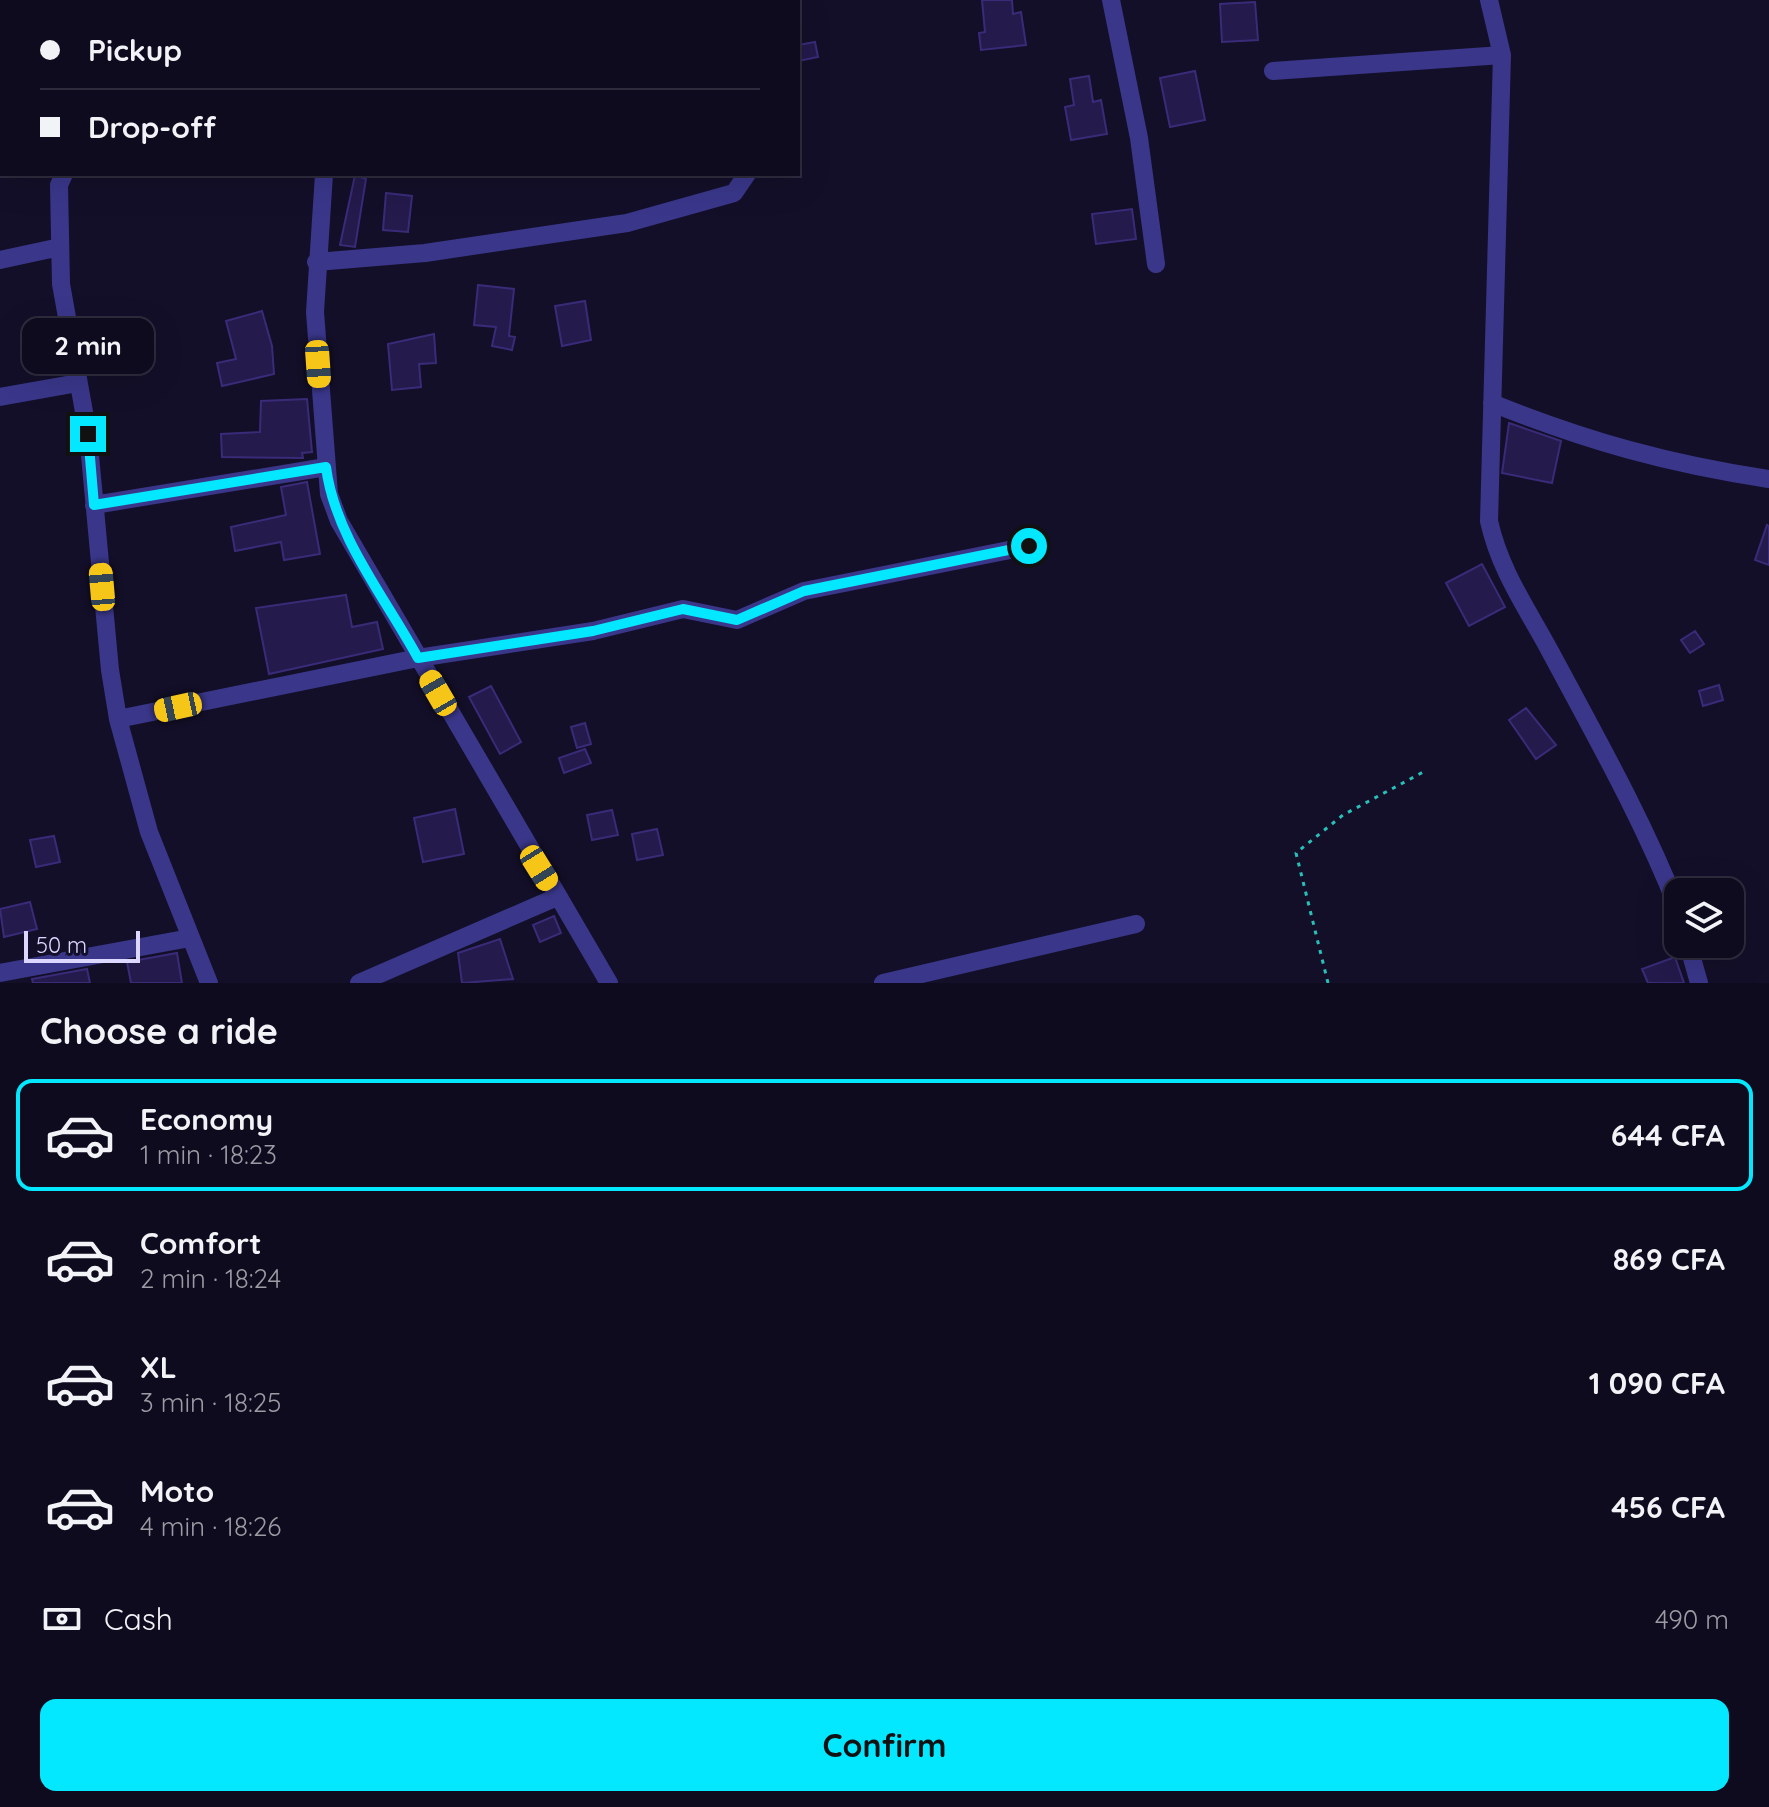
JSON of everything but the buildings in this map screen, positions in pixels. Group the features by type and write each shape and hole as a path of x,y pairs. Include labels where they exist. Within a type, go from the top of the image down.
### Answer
{"street":[{"path":"1111,0 1139,138 1156,264"},
{"path":"1489,0 1502,55 1489,521 1495,548 1512,588 1548,647 1638,815 1665,878"},
{"path":"1273,71 1502,55"},
{"path":"63,176 59,185 61,284 88,434 118,719 149,832 209,983"},
{"path":"324,176 315,312 329,494 339,521 609,983"},
{"path":"316,262 425,253 627,223 734,193 746,176"},
{"path":"0,260 60,247"},
{"path":"0,397 78,383"},
{"path":"1492,403 1574,436 1659,459 1769,479"},
{"path":"94,505 326,467"},
{"path":"118,719 418,658 593,631 683,609 737,620 804,591 1029,546"},
{"path":"359,983 557,897"},
{"path":"883,983 1136,924"},
{"path":"0,973 190,938"},
{"path":"1692,958 1699,983"}],"path":[{"path":"1328,983 1296,853 1343,815 1427,770"}],"route":[{"path":"88,434 94,505 326,467 329,494 339,521 418,658 593,631 683,609 737,620 804,591 1029,546"}]}
